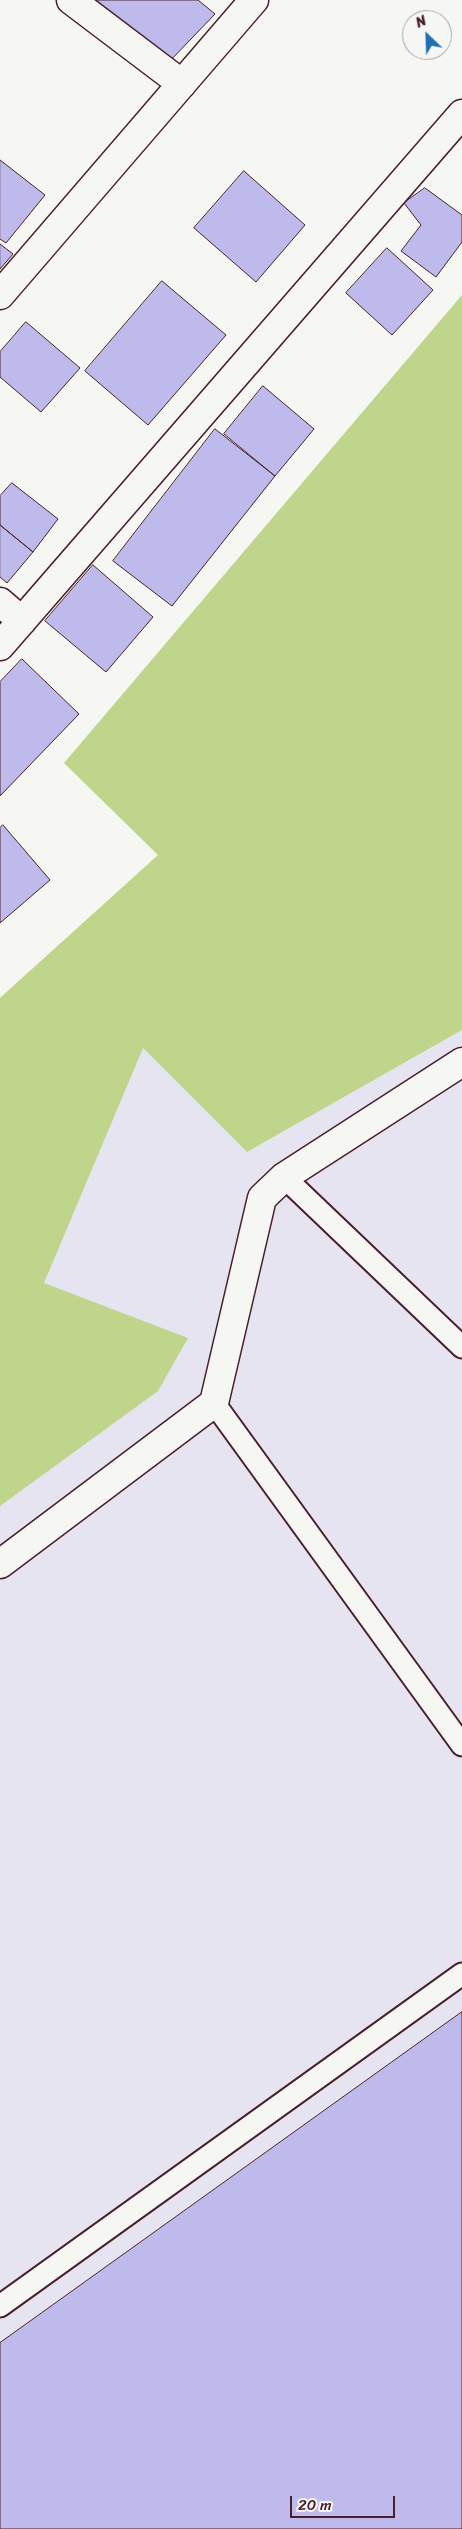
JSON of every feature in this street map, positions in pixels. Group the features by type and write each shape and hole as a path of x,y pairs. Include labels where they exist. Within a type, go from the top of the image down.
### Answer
{"street":[{"path":"72,0 182,84"},
{"path":"0,295 254,0"},
{"path":"0,646 462,114"},
{"path":"0,602 22,621"},
{"path":"0,1564 214,1403 262,1198 284,1177 462,1062"}],"lane":[{"path":"284,1177 462,1347"},
{"path":"214,1403 462,1745"},
{"path":"0,2306 462,1974"}],"shaded area":[{"path":"55,948 247,1152 462,1030 462,2529 0,2529 0,998"}],"green space":[{"path":"462,295 462,1030 247,1152 143,1048 44,1283 188,1338 158,1391 0,1506 0,998 158,855 64,763"}],"building":[{"path":"94,0 198,0 215,14 168,63"},
{"path":"0,160 45,195 6,243 0,239"},
{"path":"244,171 305,225 256,282 194,228"},
{"path":"425,188 462,215 462,242 436,277 401,251 421,225 404,203"},
{"path":"0,244 13,254 0,269"},
{"path":"387,248 433,290 392,335 346,293"},
{"path":"162,281 226,335 148,425 85,371"},
{"path":"26,322 80,368 41,412 0,377 0,352"},
{"path":"263,386 314,429 275,476 224,434"},
{"path":"215,429 275,476 172,606 113,561"},
{"path":"12,483 58,519 33,552 0,525 0,496"},
{"path":"0,525 33,552 7,583 0,577"},
{"path":"93,565 153,617 106,672 45,621"},
{"path":"22,659 79,714 0,796 0,682"},
{"path":"3,825 50,880 0,923 0,828"},
{"path":"462,2012 462,2529 0,2529 0,2343"}]}
